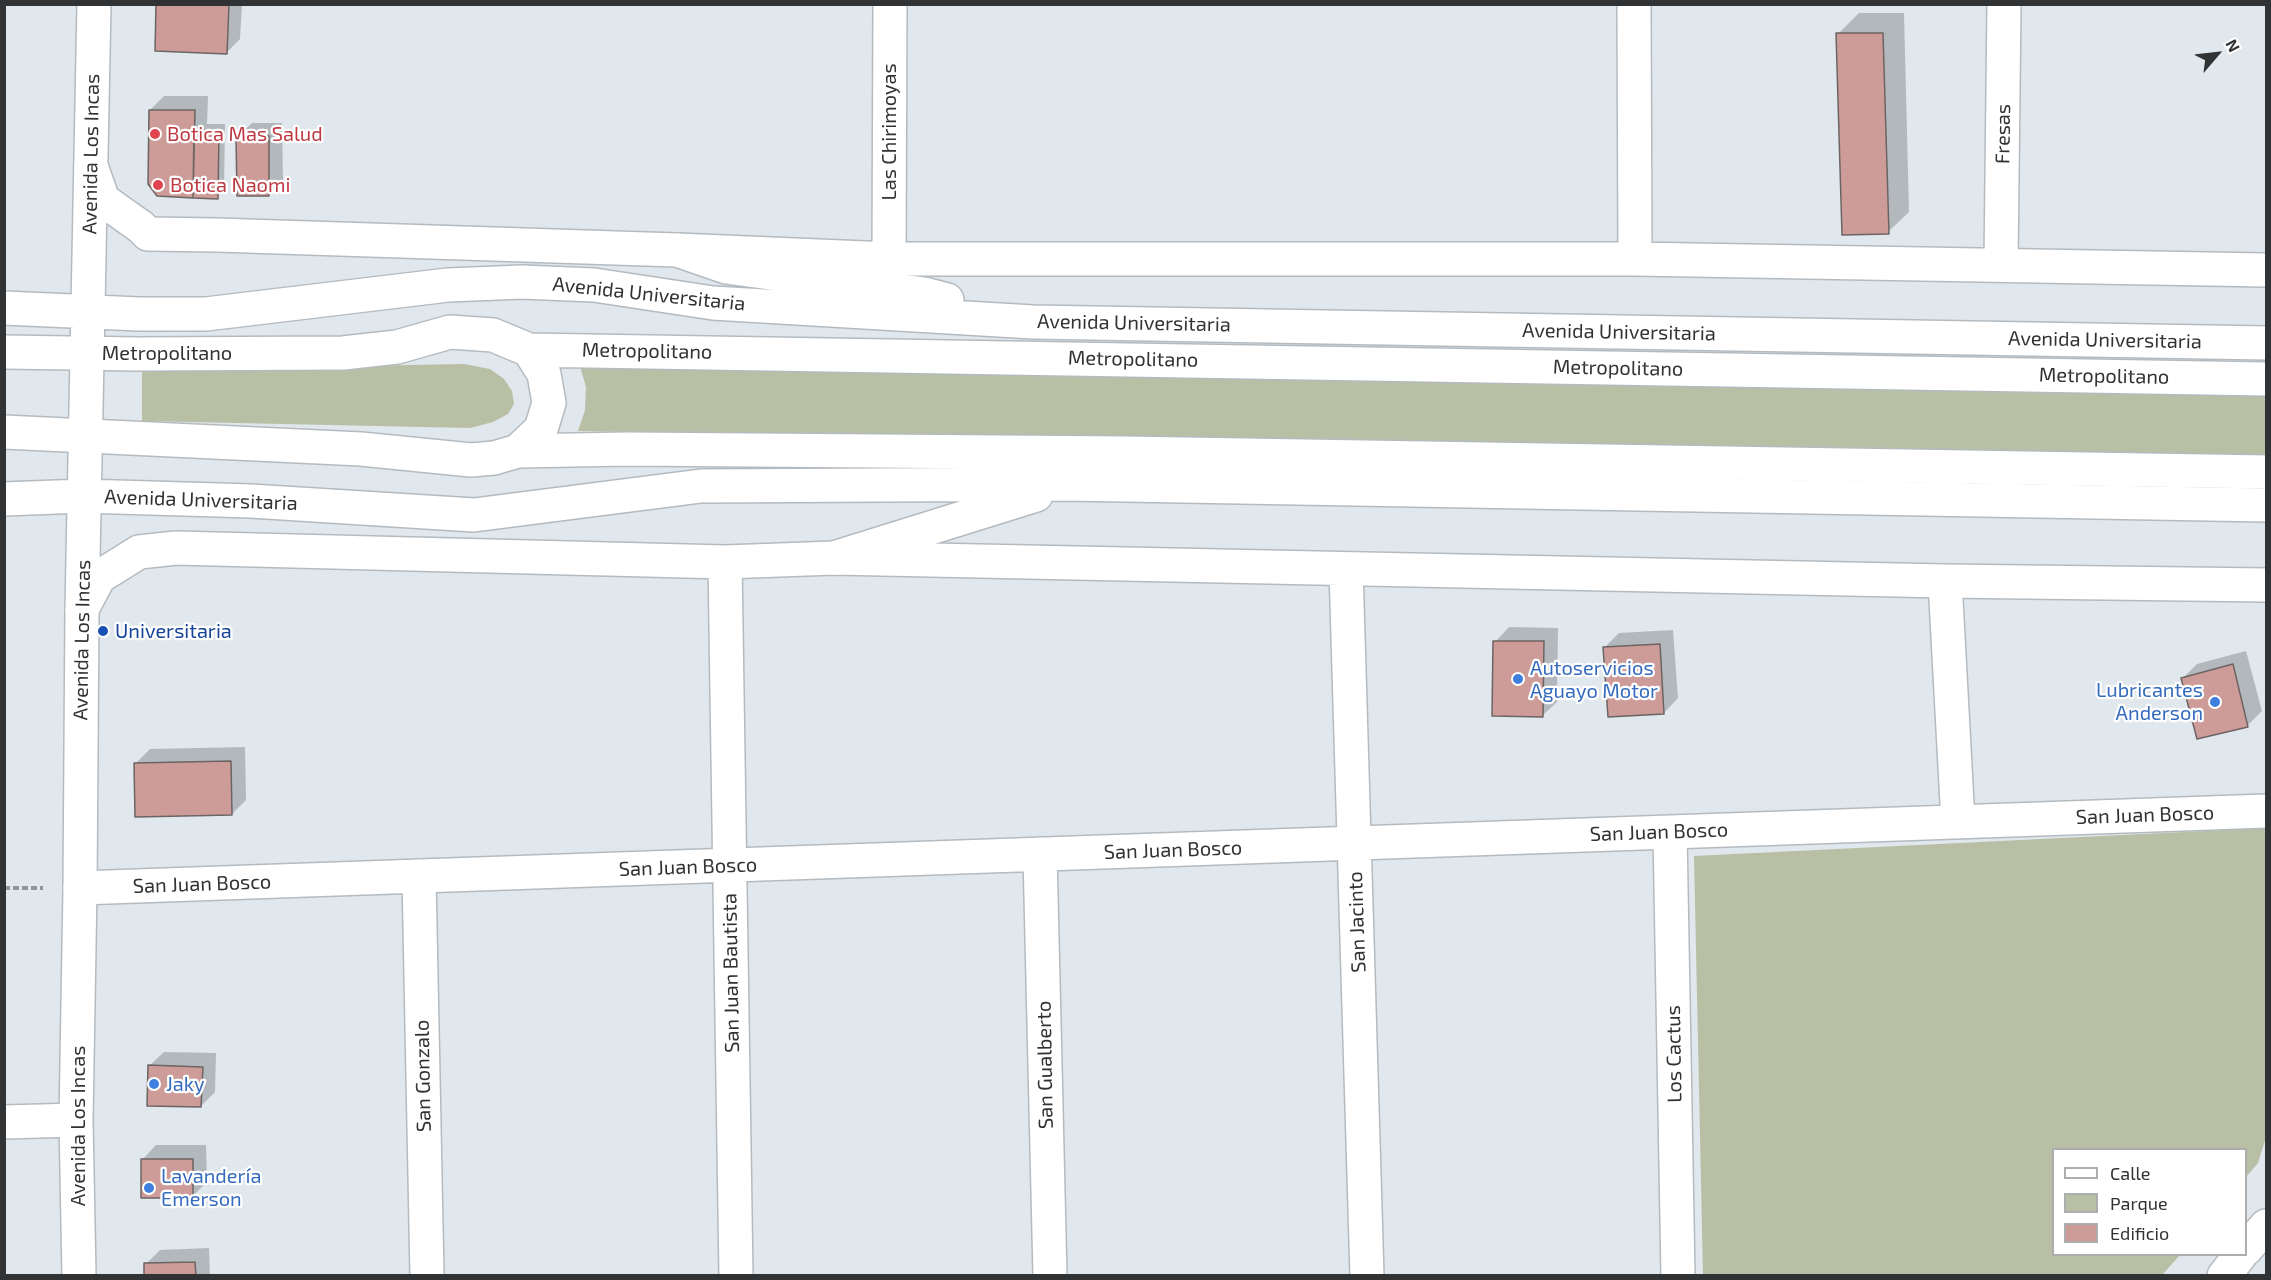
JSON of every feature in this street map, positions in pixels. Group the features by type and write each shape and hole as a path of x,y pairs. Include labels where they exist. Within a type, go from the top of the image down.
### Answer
{"street":[{"name":"Avenida Los Incas","path":"79,1275 76,1120 83,496 94,4"},
{"name":"Las Chirimoyas","path":"889,259 890,4"},
{"path":"1634,4 1635,259"},
{"name":"Fresas","path":"2001,264 2004,4"},
{"name":"Avenida Universitaria","path":"91,166 103,200 148,234 677,250 889,259 1635,259 2266,270"},
{"path":"677,250 726,267 924,294 1033,322"},
{"name":"Avenida Universitaria","path":"4,308 139,314 206,314 448,285 522,282 594,285 713,303 1033,322 2266,343"},
{"name":"Metropolitano","path":"4,352 343,353 397,347 450,332 493,334 529,350 2266,379"},
{"path":"518,451 541,429 549,403 544,374 529,350"},
{"path":"4,432 361,449 471,460 494,458 518,451 628,449 1101,452 2266,472"},
{"name":"Avenida Universitaria","path":"4,499 83,496 251,501 474,515 701,486 1069,484 2266,505"},
{"path":"834,558 1069,484"},
{"path":"82,609 99,577 139,552 165,548 725,562 834,558 1945,581 2266,585"},
{"name":"San Juan Bautista","path":"725,562 736,1275"},
{"name":"San Jacinto","path":"1346,568 1367,1275"},
{"path":"1945,581 1958,822"},
{"name":"San Juan Bosco","path":"80,888 2266,811"},
{"name":"Los Cactus","path":"1670,832 1678,1275"},
{"name":"San Gualberto","path":"1040,854 1050,1275"},
{"name":"San Gonzalo","path":"419,876 428,1275"},
{"path":"4,1122 76,1120"},
{"path":"2247,1248 2266,1226"},
{"path":"2224,1275 2239,1256"}],"green space":[{"path":"464,364 490,369 504,379 512,391 514,404 508,414 493,422 470,428 142,421 142,370"},
{"path":"580,366 2266,396 2266,458 578,431 585,410 586,387"},
{"path":"2266,828 2266,1137 2258,1163 2247,1176 2247,1148 2052,1148 2052,1256 2179,1256 2162,1275 1703,1275 1694,856"}],"building":[{"path":"156,4 229,4 227,54 155,51"},
{"path":"1836,33 1883,33 1889,234 1842,235"},
{"path":"149,110 195,110 193,198 157,196 148,184"},
{"path":"194,130 219,131 218,199 193,198"},
{"path":"236,136 269,136 269,196 237,196"},
{"name":"Autoservicios Aguayo Motor","path":"1493,641 1544,641 1543,717 1492,716"},
{"path":"1660,644 1664,714 1608,717 1603,647"},
{"name":"Lubricantes Anderson","path":"2233,664 2248,727 2197,739 2181,678"},
{"path":"231,761 232,815 135,817 134,763"},
{"path":"148,1065 203,1067 201,1107 147,1106"},
{"path":"141,1159 193,1159 193,1198 141,1198"},
{"path":"195,1262 196,1276 144,1276 144,1263"}],"place":[{"name":"Botica Mas Salud","path":"155,134"},
{"name":"Botica Naomi","path":"158,185"},
{"name":"Universitaria","path":"103,631"},
{"name":"Autoservicios Aguayo Motor","path":"1518,679"},
{"name":"Lubricantes Anderson","path":"2215,702"},
{"name":"Jaky","path":"154,1084"},
{"name":"Lavandería Emerson","path":"149,1188"}]}
